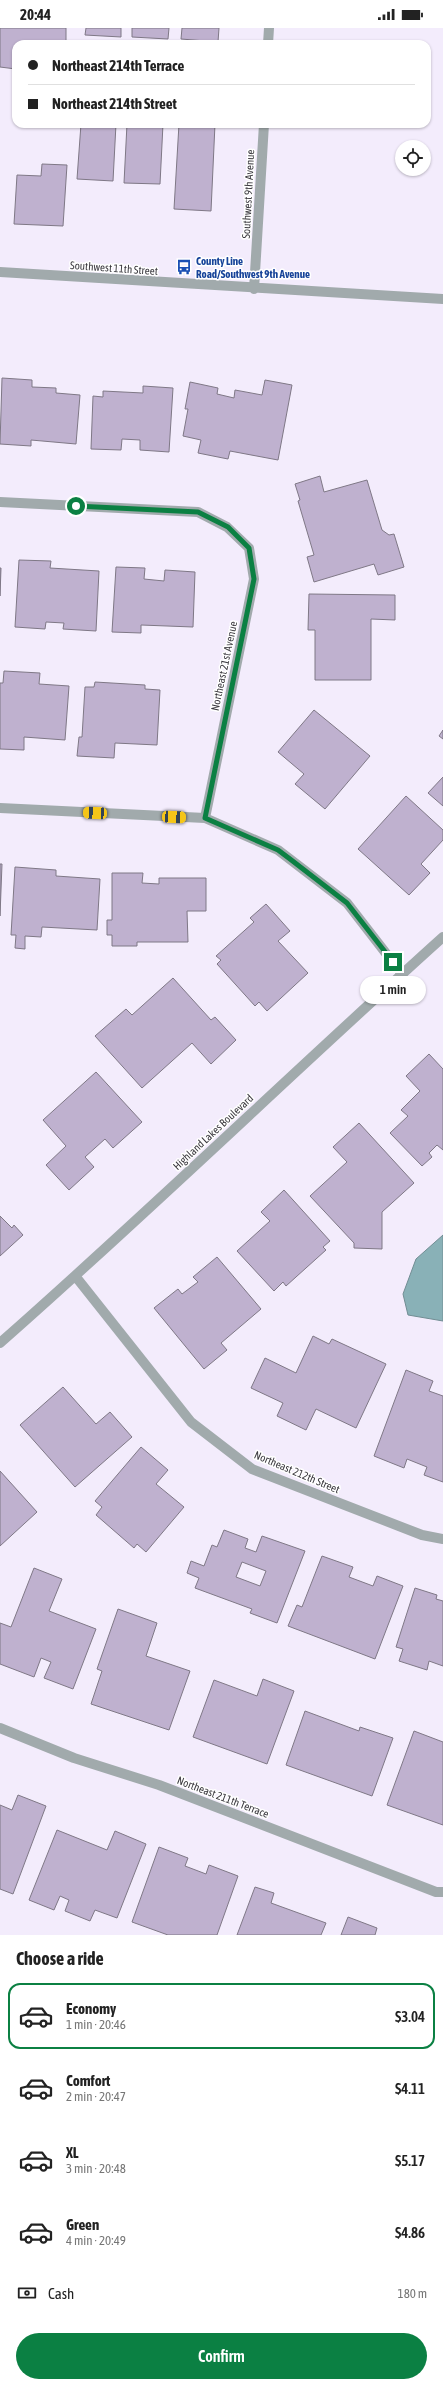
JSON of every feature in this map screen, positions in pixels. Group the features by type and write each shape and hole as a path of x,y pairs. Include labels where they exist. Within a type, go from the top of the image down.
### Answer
{"street":[{"path":"268,40 269,28"},
{"name":"Southwest 9th Avenue","path":"254,289 264,128"},
{"name":"Southwest 11th Street","path":"0,272 254,289 443,299"},
{"name":"Northeast 21st Avenue","path":"0,502 198,512 228,527 249,548 254,579 205,818"},
{"path":"0,808 205,818 278,850 347,903 402,974"},
{"name":"Highland Lakes Boulevard","path":"0,1343 76,1277 443,937"},
{"name":"Northeast 212th Street","path":"76,1277 191,1422 252,1469 422,1535 443,1539"},
{"name":"Northeast 211th Terrace","path":"0,1728 74,1758 159,1785 439,1892"}],"shaded area":[{"path":"443,1235 443,1321 408,1315 403,1294 416,1259"}],"building":[{"path":"0,28 66,28 66,40 12,40 12,68 0,67"},
{"path":"86,28 121,28 121,37 85,35"},
{"path":"132,28 169,28 168,39 132,37"},
{"path":"182,28 219,28 218,40 181,39"},
{"path":"81,128 116,128 113,181 77,179"},
{"path":"127,128 163,128 160,184 124,183"},
{"path":"179,128 215,128 211,211 174,209"},
{"path":"42,164 67,165 63,226 14,224 17,175 41,176"},
{"path":"2,378 32,380 32,387 56,388 56,393 80,395 76,444 31,440 31,446 0,444"},
{"path":"265,380 292,385 278,460 230,451 228,459 198,453 201,440 183,436 188,409 185,409 190,382 218,388 217,394 234,398 235,390 262,395"},
{"path":"143,386 173,388 169,452 140,450 140,440 122,439 121,450 91,449 93,396 103,397 103,391 143,393"},
{"path":"320,476 324,492 367,480 382,530 389,535 394,534 404,567 378,575 374,564 314,582 307,557 314,555 298,501 300,500 295,484"},
{"path":"19,560 51,561 50,568 99,571 96,631 63,629 64,623 46,622 45,629 15,627"},
{"path":"116,567 145,568 144,579 164,581 165,570 195,572 193,627 141,625 141,633 112,632"},
{"path":"0,568 1,568 0,596"},
{"path":"309,594 395,595 395,620 371,619 371,680 315,680 315,630 308,630"},
{"path":"4,671 40,673 39,684 69,686 65,740 24,737 24,750 0,749 0,683 3,683"},
{"path":"95,682 145,685 145,689 160,690 157,745 115,743 114,758 77,756 79,737 82,737 85,687 94,687"},
{"path":"314,710 370,756 325,809 295,784 304,774 278,752"},
{"path":"443,730 443,739 439,736"},
{"path":"443,777 443,806 428,793"},
{"path":"406,796 443,830 443,840 421,864 430,873 409,895 358,849"},
{"path":"0,864 2,864 0,916"},
{"path":"15,867 56,870 56,876 100,879 97,930 42,927 41,937 25,936 25,949 15,948 16,935 11,935"},
{"path":"112,873 143,873 142,883 159,884 159,878 206,878 206,911 187,911 188,942 137,942 137,946 112,946 112,935 107,935 107,920 112,920"},
{"path":"266,904 290,931 278,941 308,973 267,1011 259,1002 255,1006 217,964 221,960 216,956 254,922 250,918"},
{"path":"173,978 211,1020 215,1017 236,1040 211,1064 192,1043 142,1088 95,1036 126,1009 132,1015"},
{"path":"429,1054 443,1069 443,1150 437,1145 429,1153 432,1157 422,1166 390,1133 408,1116 401,1110 420,1091 406,1076"},
{"path":"96,1072 142,1122 113,1148 105,1139 85,1157 94,1167 69,1190 46,1165 66,1146 43,1120"},
{"path":"359,1123 414,1183 382,1212 382,1249 354,1248 354,1243 310,1196 347,1162 333,1147"},
{"path":"284,1190 330,1241 323,1247 326,1250 286,1286 283,1282 274,1291 237,1251 270,1221 261,1212"},
{"path":"0,1216 12,1228 14,1225 23,1235 0,1256"},
{"path":"217,1257 261,1309 221,1343 227,1350 204,1369 154,1308 178,1289 182,1294 198,1282 193,1277"},
{"path":"313,1336 329,1344 332,1339 386,1364 356,1428 316,1409 306,1430 277,1416 283,1403 251,1388 265,1358 296,1373"},
{"path":"406,1370 433,1381 429,1391 443,1396 443,1482 424,1475 427,1467 407,1459 404,1468 374,1456"},
{"path":"63,1387 96,1424 110,1412 132,1437 75,1487 20,1425"},
{"path":"141,1447 168,1470 156,1484 184,1507 146,1552 137,1544 134,1548 96,1515 102,1507 95,1501"},
{"path":"0,1471 37,1512 0,1546"},
{"path":"224,1530 248,1539 245,1548 256,1552 262,1536 305,1551 277,1623 250,1613 252,1609 195,1588 199,1578 187,1573 191,1561 204,1566 212,1545 217,1547","holes":["242,1562 266,1571 260,1586 236,1577"]},
{"path":"322,1556 353,1567 349,1577 373,1586 377,1576 403,1586 375,1659 288,1626 297,1605 302,1607"},
{"path":"34,1568 62,1579 49,1611 96,1629 73,1689 44,1678 51,1662 41,1658 34,1677 0,1664 0,1623 11,1627"},
{"path":"415,1588 437,1595 436,1599 443,1601 443,1666 429,1661 427,1670 399,1661 403,1649 396,1647"},
{"path":"118,1609 157,1623 146,1656 190,1671 169,1730 91,1704 102,1671 97,1669"},
{"path":"263,1679 294,1691 267,1764 193,1737 214,1680 257,1696"},
{"path":"305,1711 359,1731 360,1727 393,1738 372,1796 286,1765"},
{"path":"414,1731 443,1742 443,1825 387,1805"},
{"path":"18,1795 46,1806 13,1894 0,1889 0,1805 12,1810"},
{"path":"57,1830 107,1850 115,1831 146,1844 117,1918 95,1910 90,1921 65,1911 69,1900 60,1896 54,1910 29,1900"},
{"path":"159,1847 188,1858 185,1866 206,1874 209,1865 238,1876 217,1935 168,1935 132,1922"},
{"path":"255,1887 274,1893 271,1903 326,1923 321,1935 237,1935"},
{"path":"348,1917 377,1928 375,1935 341,1935"}],"place":[{"name":"County Line Road/Southwest 9th Avenue","path":"184,267"}],"route":[{"path":"76,506 198,512 228,527 249,548 254,579 205,818 278,850 290,859 347,903 393,962"}]}
